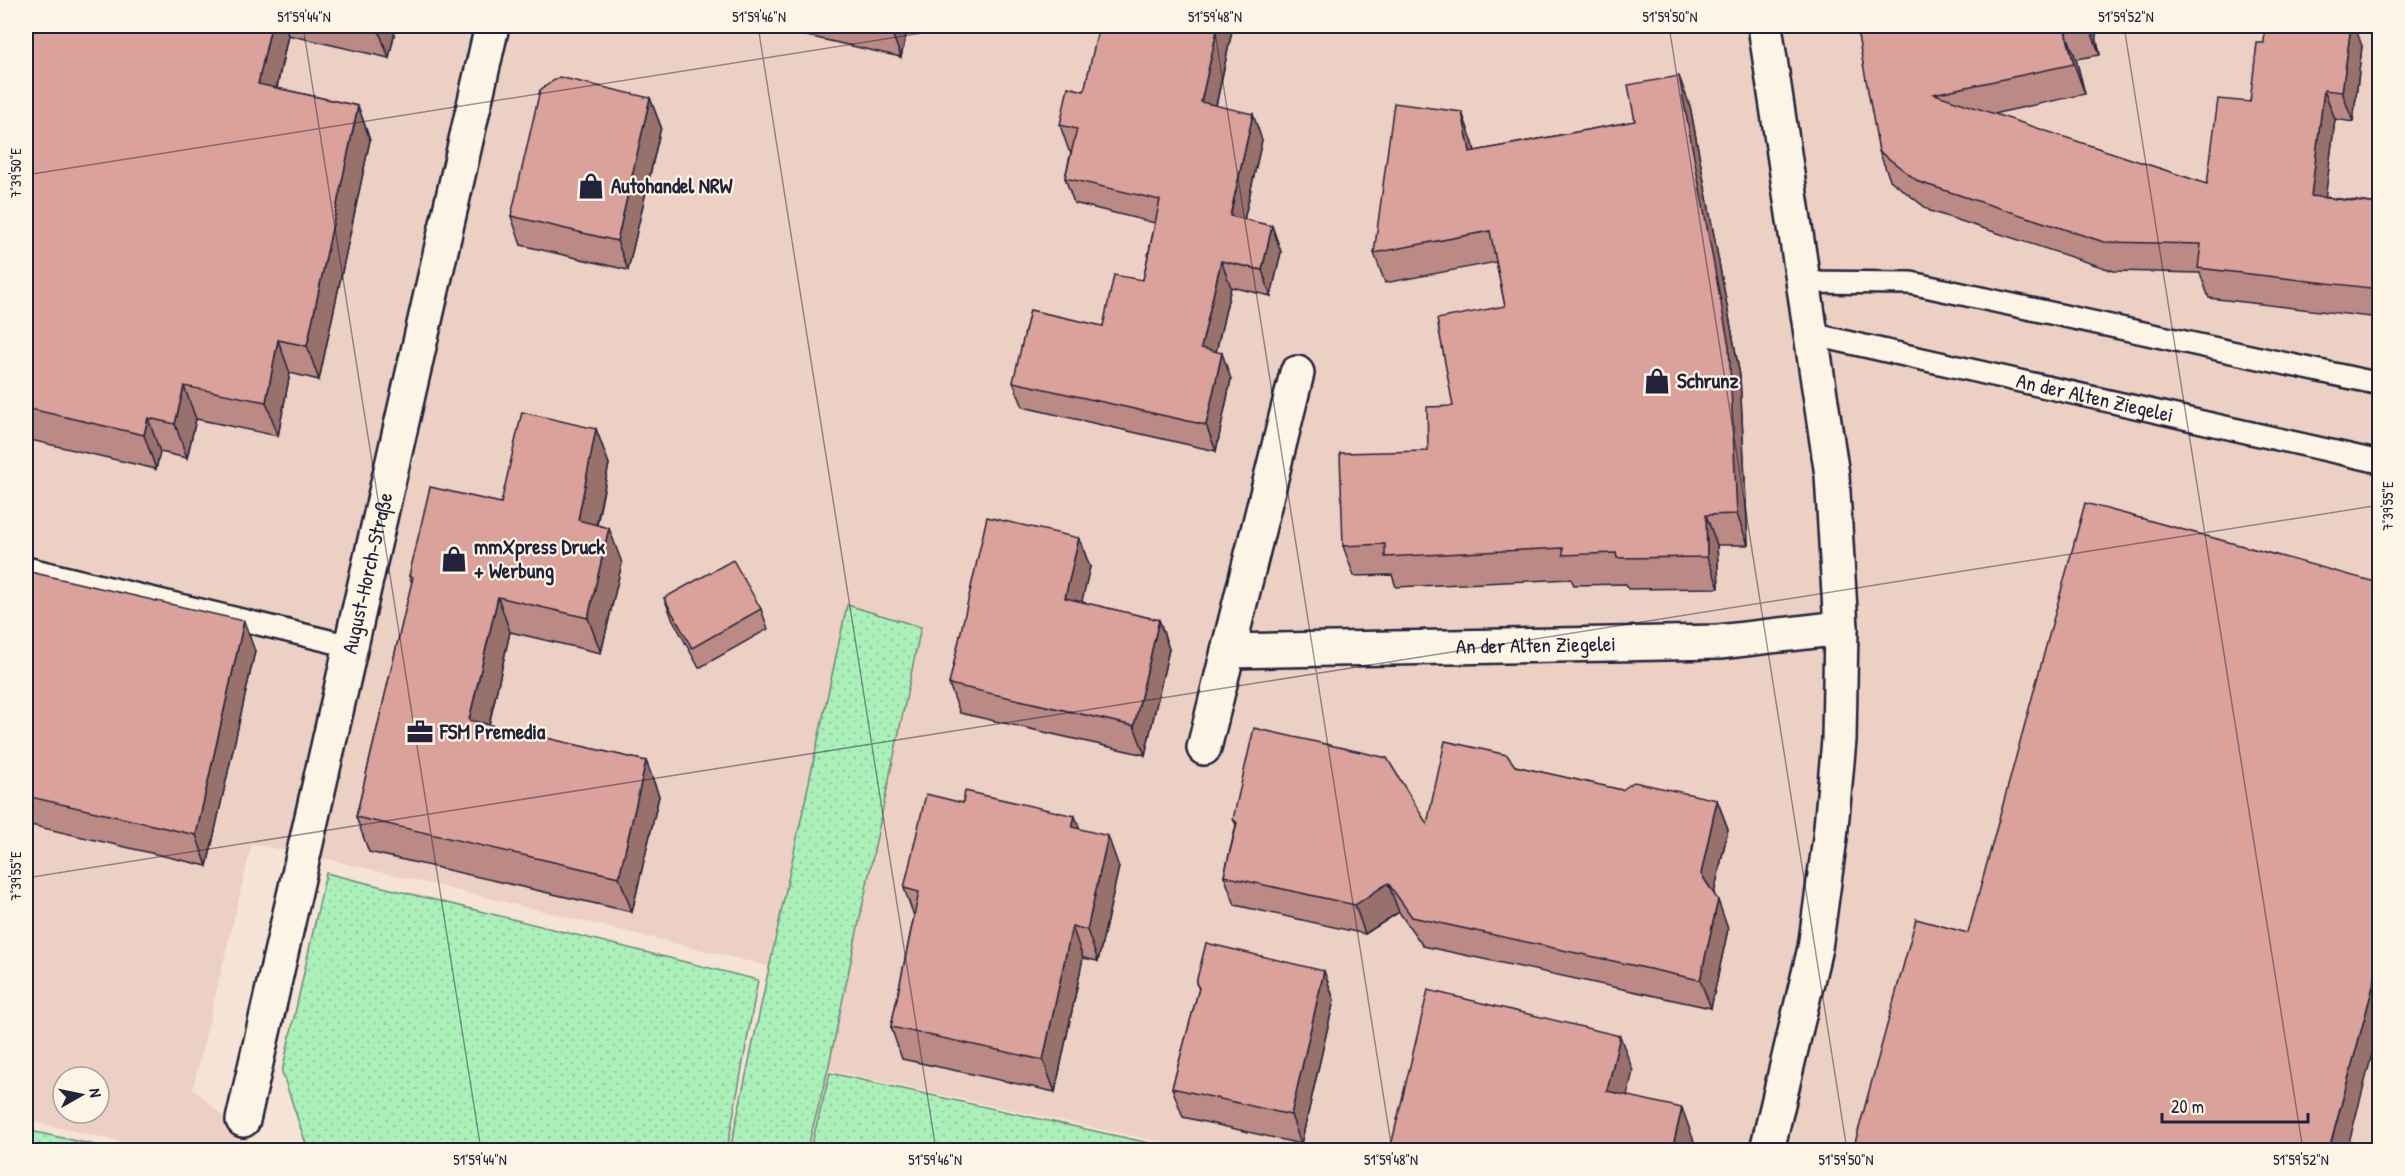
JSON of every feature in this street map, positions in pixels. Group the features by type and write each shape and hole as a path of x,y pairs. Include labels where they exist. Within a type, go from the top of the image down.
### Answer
{"street":[{"name":"August-Horch-Straße","path":"243,1120 492,26"},
{"path":"1765,26 1832,475 1840,628 1839,740 1826,871 1815,948 1767,1150"},
{"path":"1204,748 1298,373"},
{"name":"An der Alten Ziegelei","path":"1228,651 1719,642 1840,628"}],"lane":[{"path":"1803,282 1911,283 2379,384"},
{"name":"An der Alten Ziegelei","path":"1811,334 2379,462"},
{"path":"26,568 350,646"}],"shaded area":[{"path":"26,26 2379,26 2379,1150 1197,1150 828,1070 921,627 848,605 768,966 331,860 252,844 193,1088 258,1150 156,1150 26,1120"}],"green space":[{"path":"847,605 921,627 828,1070 807,1150 730,1150"},
{"path":"326,873 758,980 727,1150 329,1150 306,1144 282,1072"},
{"path":"830,1073 1181,1150 810,1150"},
{"path":"26,1130 118,1150 26,1150"}],"building":[{"path":"34,26 271,26 258,84 358,106 307,346 278,340 266,402 184,386 175,424 148,418 144,435 26,408 26,63"},
{"path":"1099,26 1218,26 1201,102 1253,114 1230,216 1272,226 1262,270 1221,261 1201,348 1222,353 1206,425 1013,382 1030,310 1103,326 1114,275 1143,280 1160,200 1065,178 1077,129 1060,125 1068,87 1084,91"},
{"path":"1865,26 2087,26 2065,30 2074,64 1934,94 2207,184 2218,99 2250,102 2257,43 2264,43 2265,26 2351,26 2342,92 2324,90 2311,196 2379,204 2379,289 2198,268 2201,244 2104,242 1919,182 1879,151 1858,36"},
{"path":"1679,76 1729,346 1737,514 1706,515 1707,557 1617,558 1616,553 1563,555 1563,548 1385,557 1385,544 1343,546 1340,453 1428,451 1427,407 1453,406 1437,319 1505,306 1490,231 1374,253 1394,103 1462,112 1470,152 1635,121 1628,85"},
{"name":"Autohandel NRW","path":"559,77 650,98 617,241 511,216 540,90"},
{"path":"522,412 596,429 578,520 609,528 588,618 498,597 469,720 646,761 619,877 356,817 413,577 409,576 430,487 501,503"},
{"path":"2085,503 2379,583 2379,964 2329,1150 1853,1150 1916,919 1968,933"},
{"path":"987,517 1079,538 1065,598 1159,620 1134,726 949,684"},
{"path":"733,560 761,609 692,648 664,598"},
{"path":"26,571 244,621 196,835 26,796"},
{"path":"1254,728 1387,758 1427,824 1445,741 1507,755 1515,766 1622,790 1634,782 1717,800 1701,874 1718,900 1700,980 1412,917 1388,883 1355,905 1224,876 1237,823 1233,819"},
{"path":"965,791 1075,816 1072,827 1108,836 1087,930 1072,926 1043,1060 891,1027 919,892 904,888 926,794 963,803"},
{"path":"1206,943 1324,971 1291,1115 1172,1088 1199,988 1196,983"},
{"path":"1428,990 1620,1036 1607,1091 1682,1108 1672,1150 1390,1150"}],"place":[{"name":"Autohandel NRW","path":"591,186"},
{"name":"Schrunz","path":"1657,381"},
{"name":"mmXpress Druck + Werbung","path":"454,559"},
{"name":"FSM Premedia","path":"420,732"}]}
